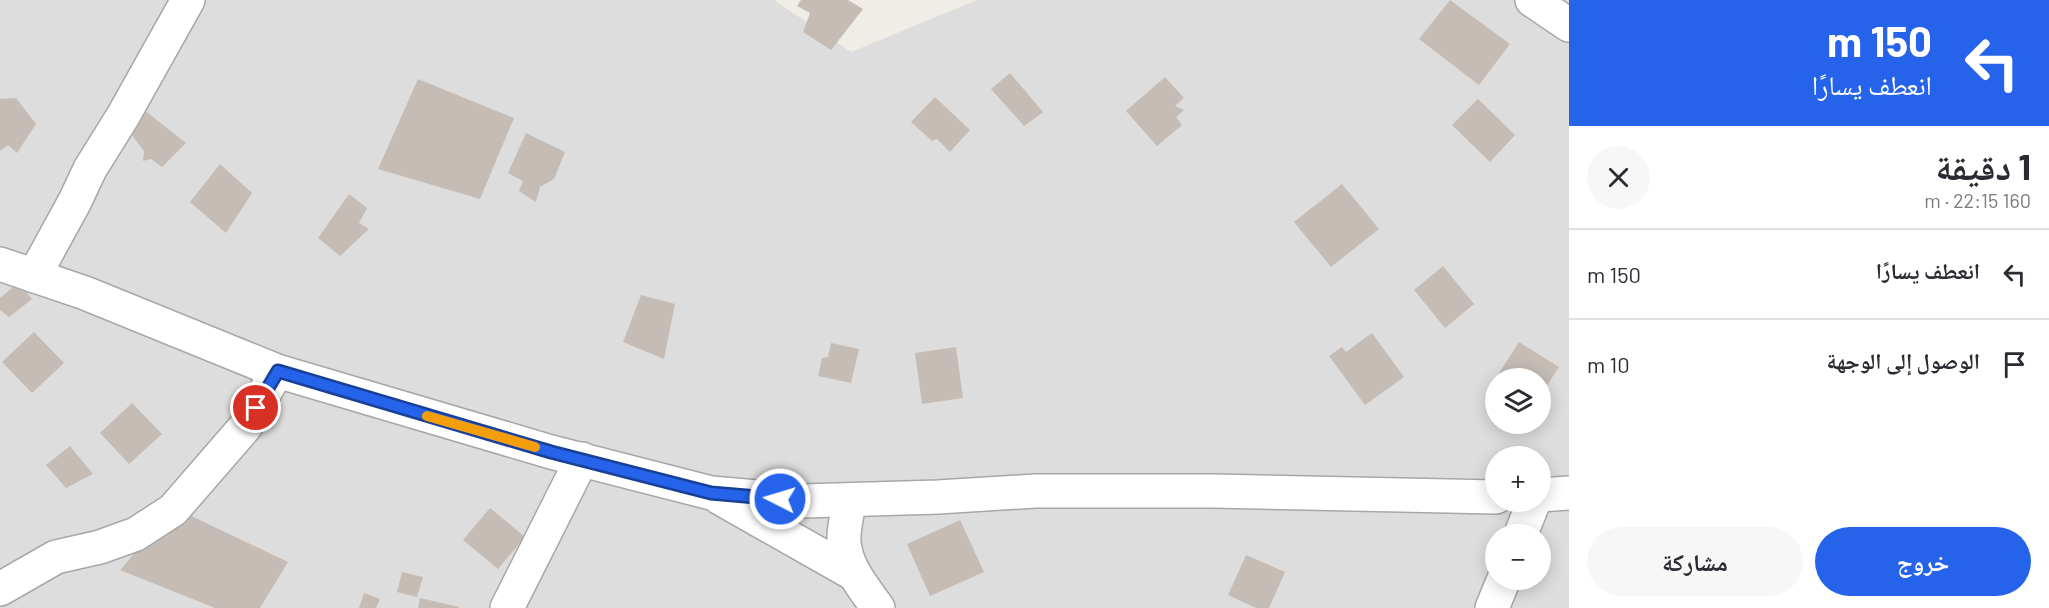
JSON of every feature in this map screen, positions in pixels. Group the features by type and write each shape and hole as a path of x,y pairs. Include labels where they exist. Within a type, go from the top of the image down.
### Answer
{"street":[{"path":"34,276 90,169 123,116 188,0"},
{"path":"1532,0 1569,25"},
{"path":"0,264 85,293 278,371 439,420 711,493 803,501 1035,491 1213,491 1485,497"},
{"path":"0,589 56,557 100,547 136,534 173,510 245,427 278,371"},
{"path":"507,608 582,459"},
{"path":"711,493 854,574"},
{"path":"1551,494 1569,493"},
{"path":"849,500 844,541 854,574 878,608"},
{"path":"1492,608 1499,590"}],"shaded area":[{"path":"0,0 774,0 851,52 977,0 1569,0 1569,608 0,608"}],"building":[{"path":"801,0 848,0 863,9 831,50 803,32 810,13 797,6"},
{"path":"1450,0 1510,44 1479,85 1419,39"},
{"path":"1010,73 1043,112 1024,126 991,89"},
{"path":"1165,77 1184,98 1175,106 1184,110 1176,117 1182,125 1157,146 1126,111"},
{"path":"418,79 514,118 480,199 378,169"},
{"path":"935,97 970,130 950,152 937,139 932,141 911,122"},
{"path":"16,98 36,124 17,153 8,145 0,151 0,99"},
{"path":"1478,99 1515,135 1490,162 1452,125"},
{"path":"143,109 186,143 162,167 151,159 143,161 144,151 128,130"},
{"path":"526,133 565,152 554,179 540,187 536,202 519,191 523,181 508,173"},
{"path":"220,164 252,193 226,233 190,202"},
{"path":"1342,184 1379,229 1331,267 1294,222"},
{"path":"349,194 367,208 359,223 369,229 340,256 318,238"},
{"path":"1443,266 1474,304 1445,328 1414,290"},
{"path":"18,283 32,299 9,317 0,310 0,298"},
{"path":"641,295 675,304 664,359 623,342"},
{"path":"34,332 64,363 32,393 2,362"},
{"path":"1372,333 1404,377 1365,405 1329,356 1342,347 1346,352"},
{"path":"1519,342 1559,367 1551,379 1551,368 1502,368"},
{"path":"831,343 859,349 851,383 818,376 822,358 828,357"},
{"path":"956,347 963,398 922,404 915,353"},
{"path":"132,403 162,434 129,464 100,433"},
{"path":"70,446 93,474 66,488 46,465"},
{"path":"490,508 525,537 498,569 463,540"},
{"path":"185,513 288,562 260,608 215,608 120,570 147,538"},
{"path":"960,520 984,572 930,596 907,544"},
{"path":"1246,555 1285,572 1269,608 1256,608 1228,595"},
{"path":"402,572 423,577 417,597 397,592"},
{"path":"364,593 380,599 376,608 359,608"},
{"path":"420,598 459,607 459,608 418,608"}],"slow traffic":[{"path":"427,416 535,447"}],"route":[{"path":"256,408 278,371 551,452 711,493 780,499"}]}
